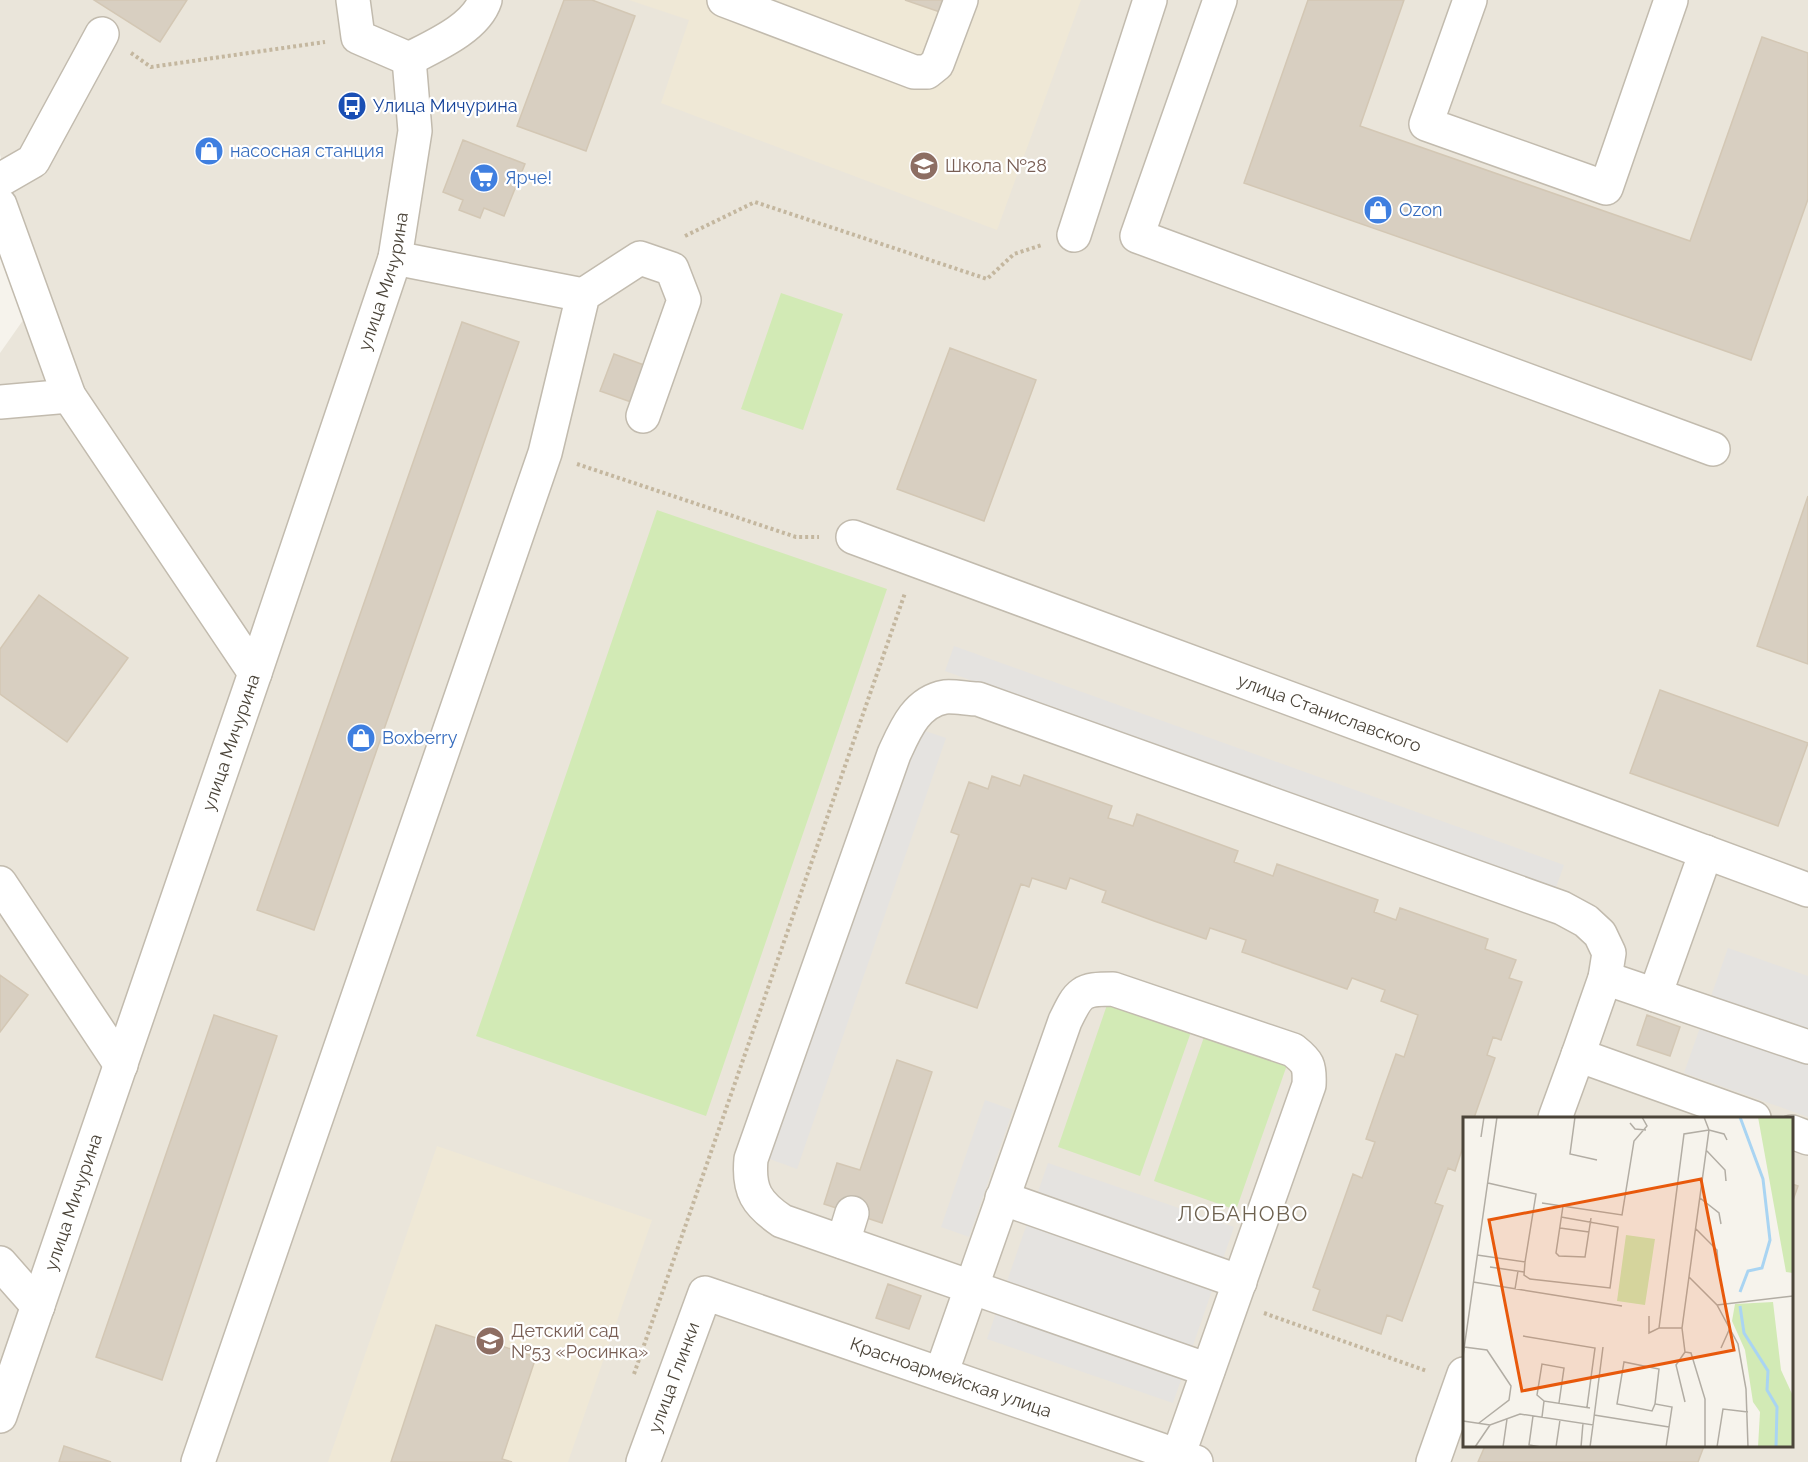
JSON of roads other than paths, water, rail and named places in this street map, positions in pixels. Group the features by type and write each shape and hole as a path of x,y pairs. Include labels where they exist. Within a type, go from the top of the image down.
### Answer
{"street":[{"path":"353,0 358,37 409,59 448,39 482,11 486,0"},
{"path":"724,0 914,72 927,72 938,64 961,0"},
{"path":"1074,235 1150,0"},
{"path":"1220,0 1137,236 1713,449"},
{"path":"1470,0 1426,124 1606,188 1671,0"},
{"path":"0,180 33,160 102,34"},
{"name":"улица Мичурина","path":"0,1416 395,258 415,131 409,59"},
{"path":"0,205 69,396 255,672"},
{"path":"395,258 584,294"},
{"path":"198,1462 545,453 584,294 640,258 672,269 684,300 643,416"},
{"path":"0,402 69,396"},
{"name":"улица Станиславского","path":"853,537 1808,890"},
{"path":"1209,1370 971,1287 848,1228 782,1221 765,1210 754,1195 750,1174 751,1159 894,754 908,724 921,708 945,697 978,699 1562,908 1586,921 1600,934 1609,953 1605,978 1556,1117"},
{"path":"1655,995 1706,852"},
{"path":"0,883 120,1065"},
{"path":"1605,978 1808,1047"},
{"path":"940,1374 1065,1021 1075,999 1090,989 1113,989 1293,1050 1305,1059 1310,1070 1310,1085 1209,1370 1187,1459"},
{"path":"1578,1055 1748,1117"},
{"path":"1793,1133 1808,1138"},
{"path":"1002,1198 1236,1292"},
{"path":"0,1263 38,1306"},
{"name":"Красноармейская улица","path":"705,1293 1187,1459"},
{"name":"улица Глинки","path":"643,1462 705,1293"},
{"path":"1433,1462 1463,1379"}],"place":[{"name":"Улица Мичурина","path":"352,106"},
{"name":"насосная станция","path":"209,151"},
{"name":"Школа №28","path":"924,166"},
{"name":"Ярче!","path":"484,178"},
{"name":"Ozon","path":"1378,210"},
{"name":"Boxberry","path":"361,738"},
{"name":"Детский сад №53 «Росинка»","path":"490,1341"}],"district":[{"name":"ЛОБАНОВО","path":"1243,1214"}]}
